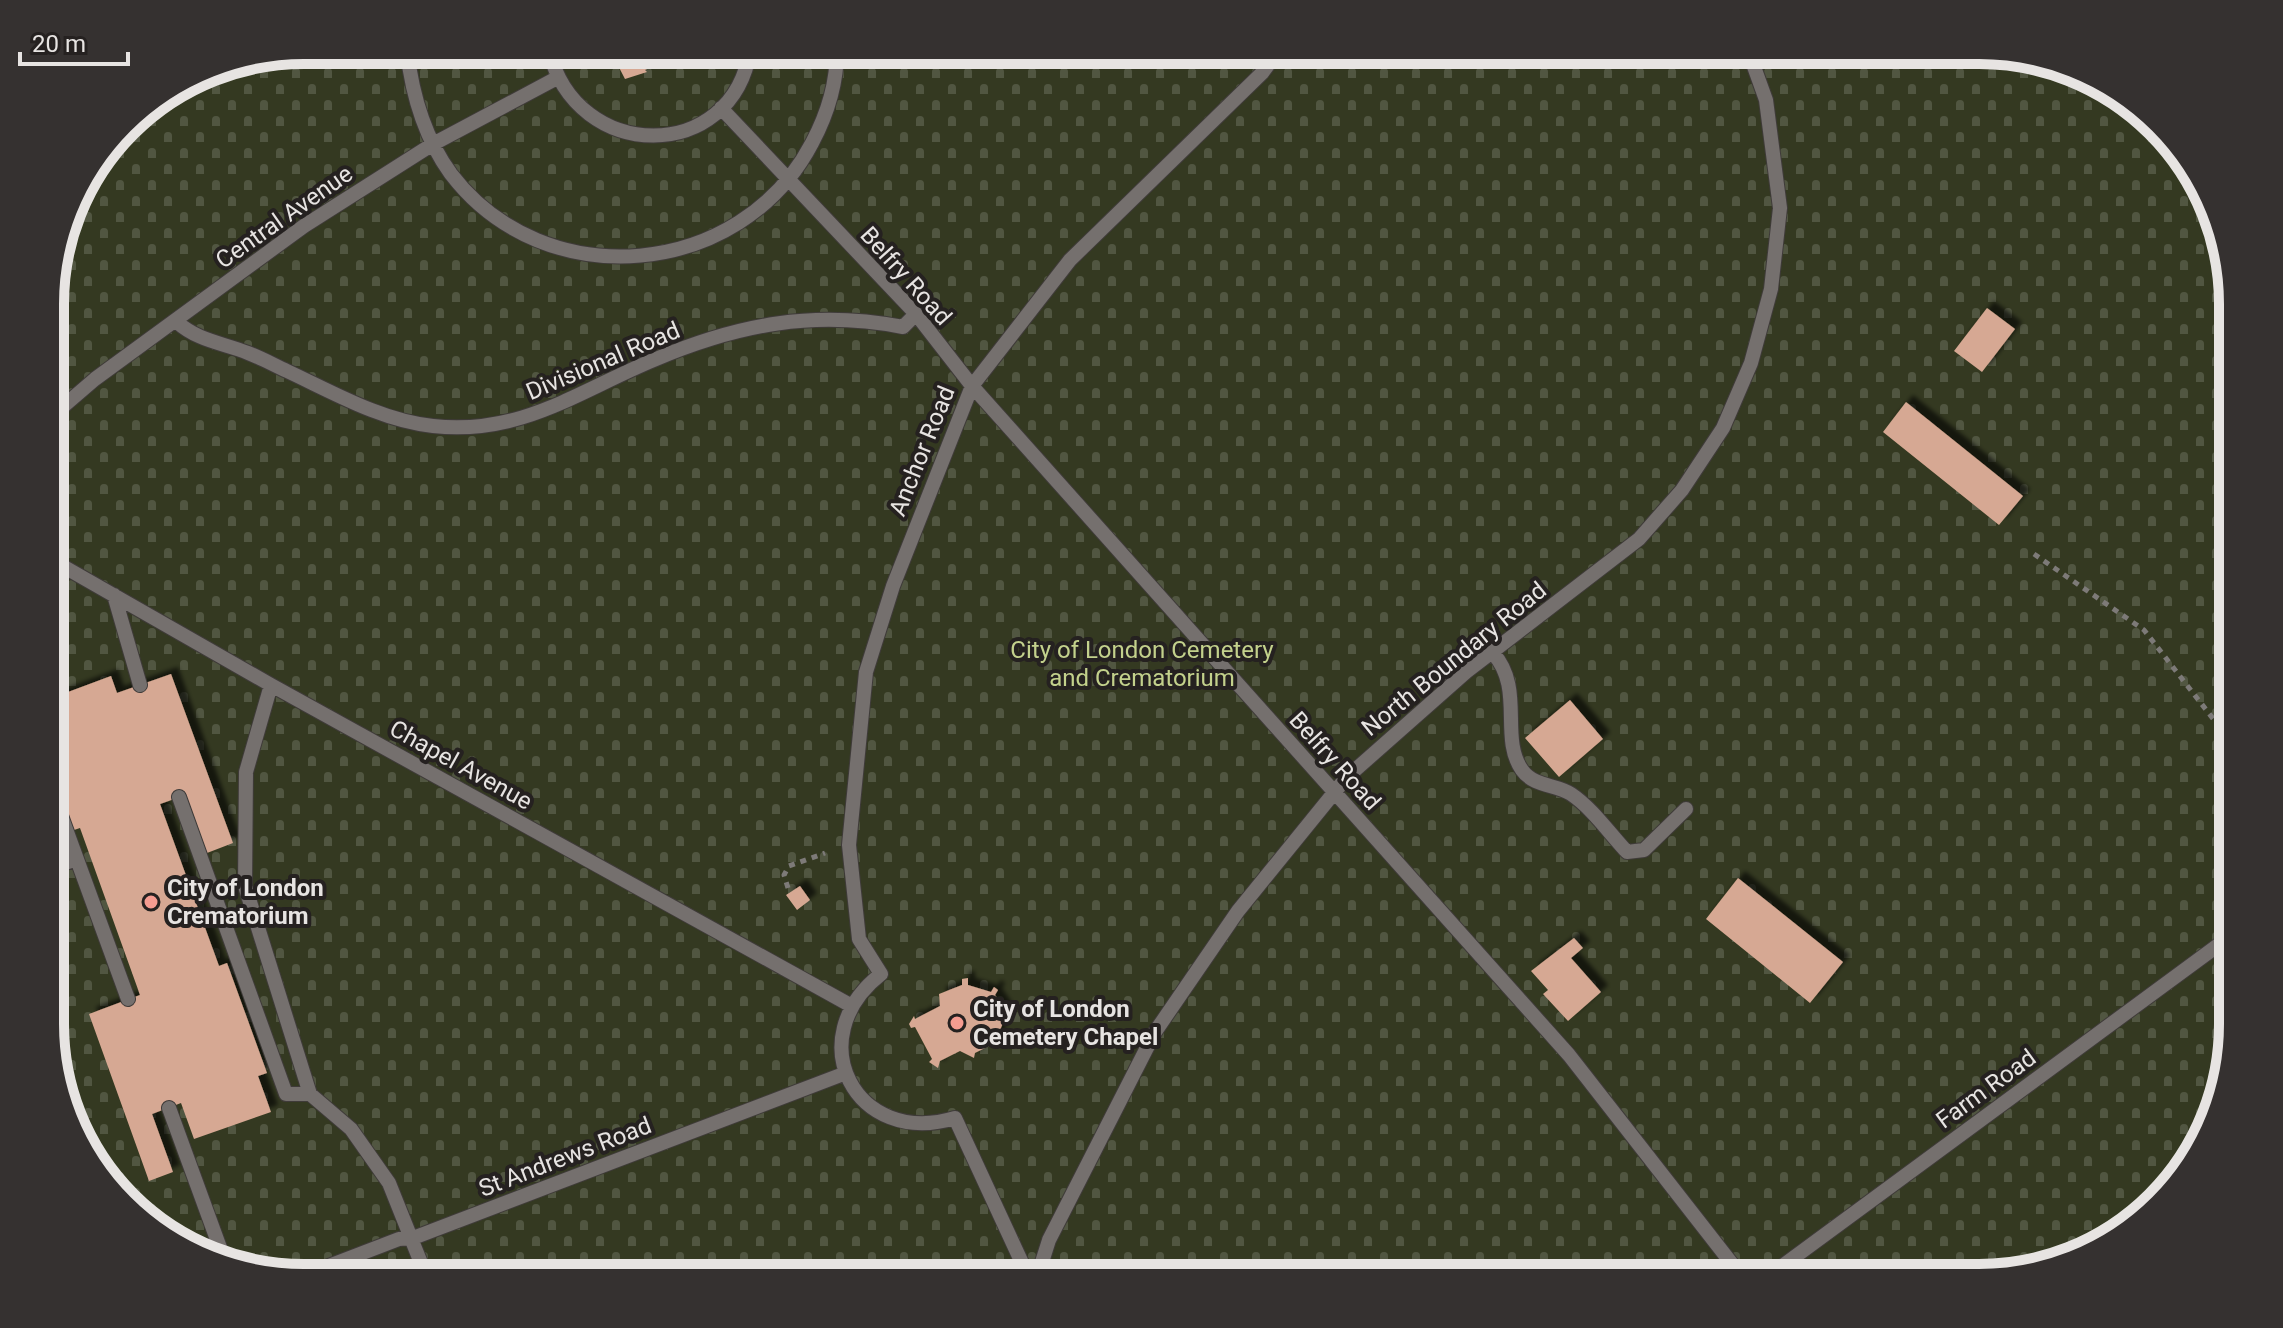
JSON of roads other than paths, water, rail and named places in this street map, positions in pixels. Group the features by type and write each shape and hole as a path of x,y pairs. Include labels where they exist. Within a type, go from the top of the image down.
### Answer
{"lane":[{"name":"Anchor Road","path":"850,1005 863,987 881,974 859,939 849,845 866,672 893,586 972,386 1070,260 1268,64"},
{"name":"North Boundary Road","path":"1042,1264 1049,1240 1155,1032 1238,911 1346,778 1466,672 1639,539 1723,428 1740,389 1771,289 1780,208 1766,100 1753,64"},
{"path":"410,65 419,113 433,144 451,174 475,200 502,221 543,242 598,257 668,254 700,244 732,228 760,208 787,181 821,125 835,65"},
{"path":"553,65 557,78 576,105 602,125 632,135 665,136 695,126 721,108 740,82 745,65"},
{"name":"Central Avenue","path":"64,406 95,379 177,322 304,226 433,144 557,78"},
{"name":"Belfry Road","path":"721,108 916,314 972,386 1569,1055 1731,1263"},
{"name":"Divisional Road","path":"177,322 191,335 248,353 362,406 433,427 491,424 530,417 572,401 655,359 725,335 789,319 860,319 903,327 916,314"},
{"name":"Chapel Avenue","path":"64,567 271,685 850,1005"},
{"path":"114,595 140,685"},
{"path":"1493,653 1505,667 1513,745 1522,771 1541,784 1571,794 1627,852 1644,850 1686,809"},
{"path":"271,685 246,772 245,886 310,1094 351,1129 389,1183 422,1264"},
{"path":"179,797 286,1094 310,1094"},
{"path":"64,824 128,999"},
{"path":"64,864 77,859"},
{"name":"Farm Road","path":"1786,1263 2218,945"},
{"path":"850,1005 842,1027 841,1050 846,1073 856,1092 891,1119 912,1125 934,1124 955,1118 1022,1264"},
{"name":"St Andrews Road","path":"334,1264 399,1239 413,1238 846,1073"},
{"path":"169,1108 220,1249"}],"place":[{"name":"City of London Crematorium","path":"151,902"},
{"name":"City of London Cemetery Chapel","path":"957,1023"}],"park label":[{"name":"City of London Cemetery and Crematorium","path":"1142,664"}]}
